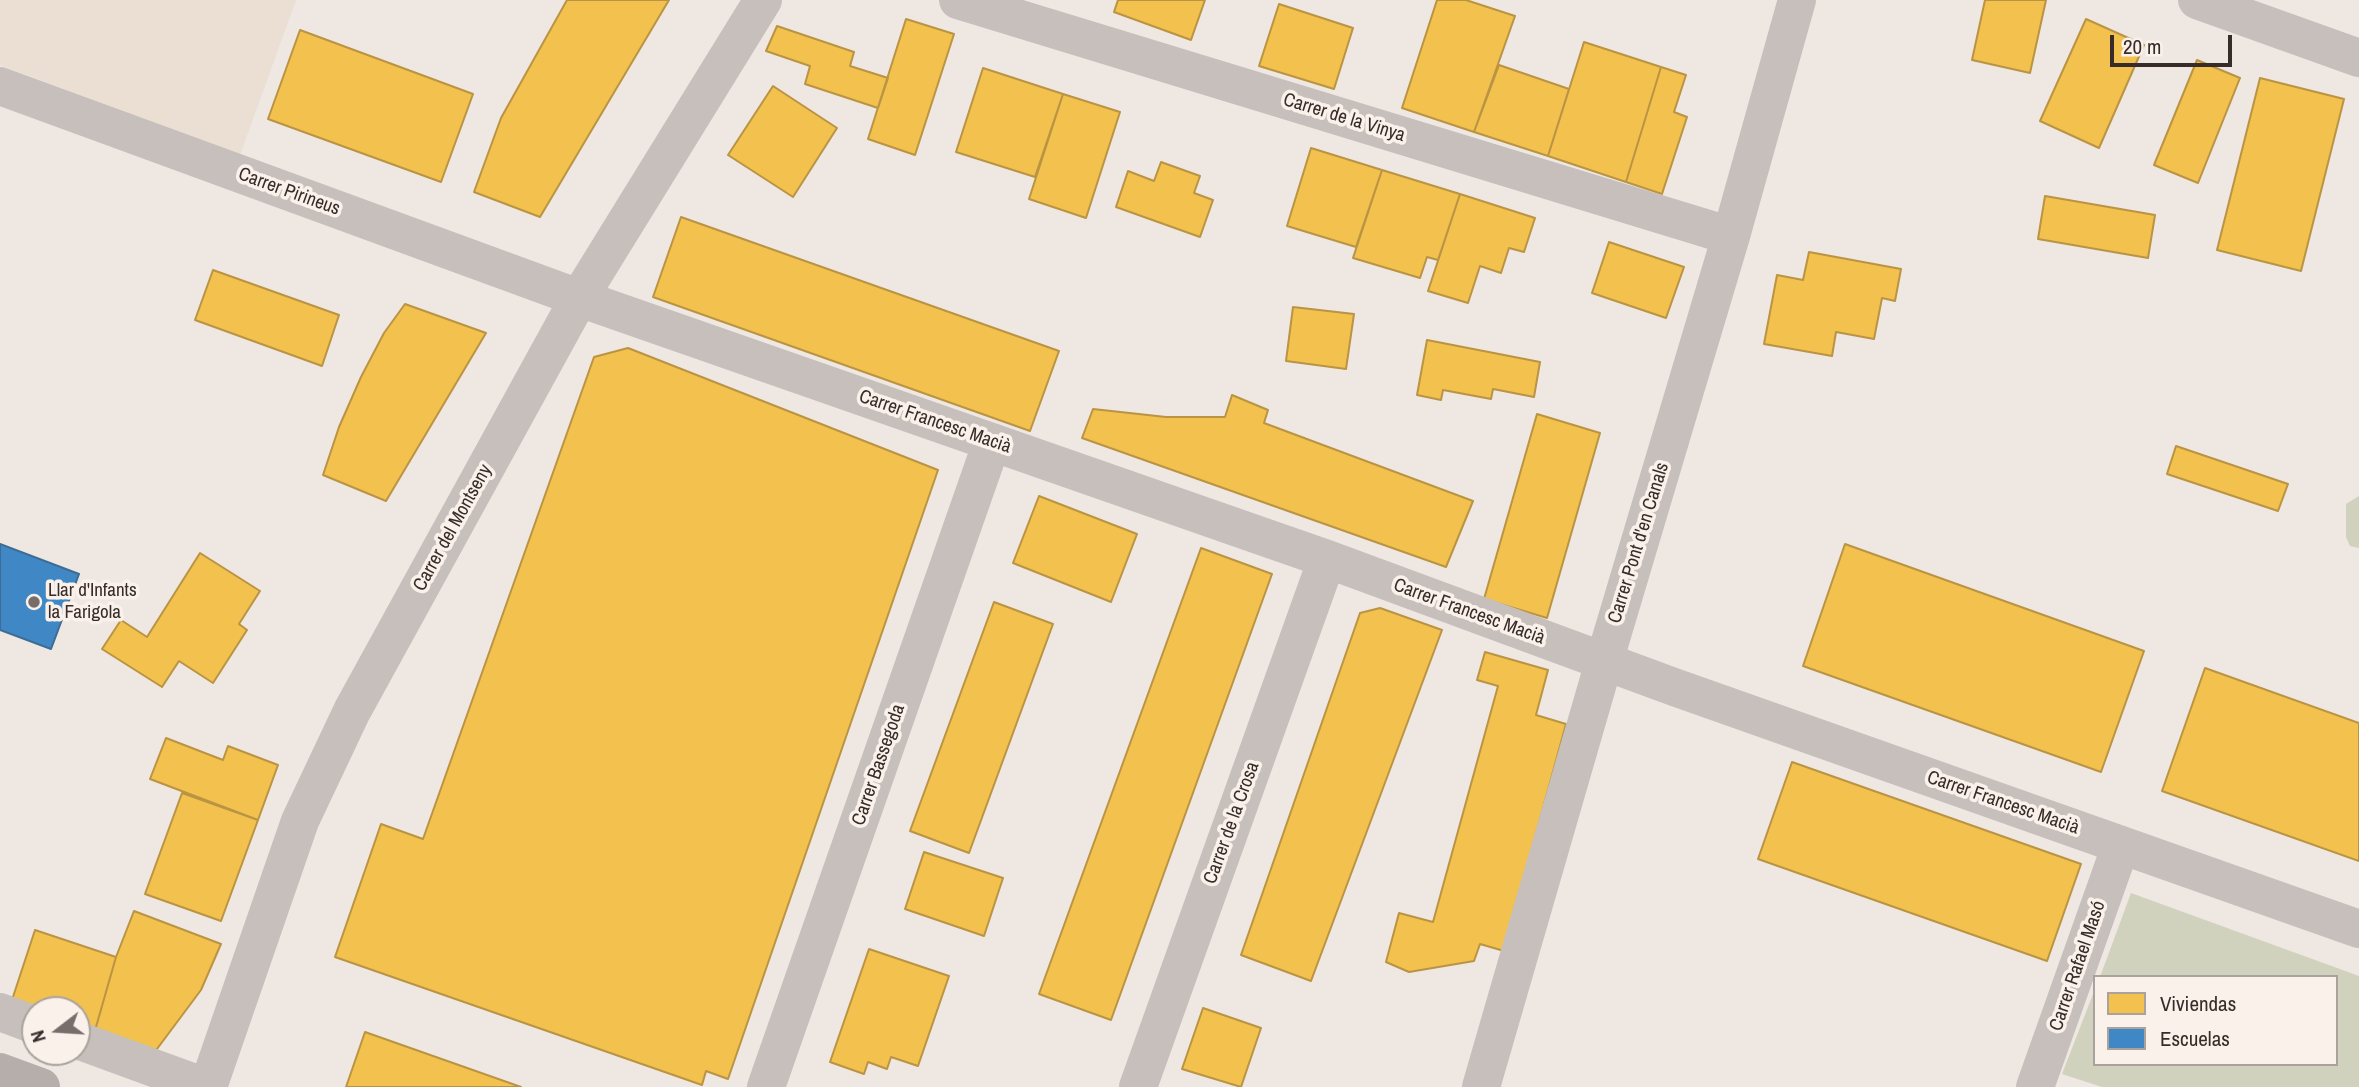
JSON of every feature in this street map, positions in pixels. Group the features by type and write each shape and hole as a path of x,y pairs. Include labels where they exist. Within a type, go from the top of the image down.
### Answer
{"main road":[{"path":"0,1072 41,1087"}],"street":[{"name":"Carrer del Montseny","path":"207,1087 300,821 352,711 579,298 763,0"},
{"name":"Carrer de la Vinya","path":"958,0 1731,236"},
{"name":"Carrer Pont d'en Canals","path":"1481,1087 1731,236 1797,0"},
{"path":"2197,0 2359,58"},
{"name":"Carrer Pirineus","path":"0,86 579,298"},
{"name":"Carrer Francesc Macià","path":"579,298 1327,559 1604,662 2359,929"},
{"name":"Carrer Bassegoda","path":"766,1087 992,442"},
{"name":"Carrer de la Crosa","path":"1138,1087 1327,559"},
{"name":"Carrer Rafael Masó","path":"2035,1087 2121,845"},
{"path":"0,1012 21,1020"},
{"path":"91,1045 207,1087"}],"green space":[{"path":"2359,496 2359,548 2350,546 2346,537 2346,504"},
{"path":"2131,893 2359,976 2359,1087 2102,1087 2062,1074 2093,994 2093,1066 2338,1066 2338,975 2101,975"}],"shaded area":[{"path":"0,0 296,0 240,155 0,65"}],"building: Viviendas":[{"path":"567,0 669,0 540,217 474,192 501,118"},
{"path":"1118,0 1205,0 1191,40 1114,12"},
{"path":"1437,0 1466,0 1515,16 1474,132 1402,108"},
{"path":"1985,0 2046,0 2030,73 1972,60"},
{"path":"1279,4 1353,28 1334,89 1259,66"},
{"path":"906,19 954,34 915,155 868,139"},
{"path":"2086,19 2144,45 2099,148 2040,121"},
{"path":"777,26 854,52 850,66 888,78 878,108 805,84 810,66 766,51"},
{"path":"300,30 473,94 441,182 268,119"},
{"path":"1584,42 1661,67 1626,182 1548,156"},
{"path":"2197,60 2240,78 2198,183 2154,165"},
{"path":"1499,65 1569,89 1548,156 1474,132"},
{"path":"1661,67 1686,75 1674,112 1687,117 1662,194 1626,182"},
{"path":"983,68 1063,94 1035,177 956,152"},
{"path":"2260,78 2344,99 2301,271 2217,250"},
{"path":"773,86 837,128 793,197 728,155"},
{"path":"1063,94 1120,112 1086,218 1029,199"},
{"path":"1311,148 1382,170 1356,247 1287,226"},
{"path":"1161,162 1200,176 1194,193 1213,200 1200,237 1116,207 1128,171 1154,181"},
{"path":"1382,170 1460,194 1438,260 1427,257 1420,278 1353,258"},
{"path":"1460,194 1535,218 1524,252 1509,248 1501,273 1480,266 1468,303 1428,291"},
{"path":"2045,196 2155,215 2148,258 2038,239"},
{"path":"681,217 1059,351 1030,431 653,297"},
{"path":"1609,242 1684,267 1666,318 1592,293"},
{"path":"1809,252 1901,269 1895,301 1882,298 1874,339 1836,332 1832,356 1764,344 1777,275 1803,280"},
{"path":"213,270 339,315 322,366 195,320"},
{"path":"405,304 486,333 386,501 323,475 339,427 361,377 384,333"},
{"path":"1293,307 1354,314 1346,369 1286,361"},
{"path":"1427,340 1540,362 1534,397 1493,389 1491,399 1443,390 1441,400 1417,395"},
{"path":"628,348 938,470 728,1079 706,1071 702,1085 335,957 381,824 423,839 594,357"},
{"path":"1232,395 1268,410 1264,423 1473,501 1446,567 1082,438 1093,409 1166,417 1225,417"},
{"path":"1537,414 1600,433 1547,618 1484,599"},
{"path":"2176,446 2288,484 2278,511 2167,474"},
{"path":"1039,496 1137,534 1111,602 1013,563"},
{"path":"1845,544 2144,651 2101,772 1803,666"},
{"path":"1201,548 1272,574 1111,1020 1039,994"},
{"path":"200,553 260,591 239,624 247,630 213,683 179,661 162,687 102,649 121,620 147,637"},
{"path":"994,602 1053,624 969,853 910,831"},
{"path":"1380,608 1442,630 1311,981 1241,955 1360,613"},
{"path":"1485,652 1548,670 1536,715 1566,724 1504,951 1480,944 1474,961 1409,972 1386,962 1399,913 1433,922 1498,686 1477,680"},
{"path":"2205,668 2359,723 2359,861 2162,791"},
{"path":"166,738 223,760 228,746 278,765 258,820 150,779"},
{"path":"1792,762 2081,864 2047,961 1758,859"},
{"path":"182,793 258,820 221,921 145,894"},
{"path":"924,852 1003,878 984,936 905,909"},
{"path":"134,911 221,944 201,990 151,1057 94,1034 116,957"},
{"path":"35,930 116,957 94,1034 91,1033 91,996 21,996 21,1008 10,1006"},
{"path":"869,949 949,976 918,1066 891,1057 887,1069 868,1062 864,1074 830,1062"},
{"path":"1203,1008 1261,1028 1241,1087 1182,1069"},
{"path":"365,1032 521,1087 346,1087"}],"building: Escuelas":[{"name":"Llar d'Infants la Farigola","path":"0,544 79,574 51,649 0,630"}],"place":[{"name":"Llar d'Infants la Farigola","path":"34,602"}]}
